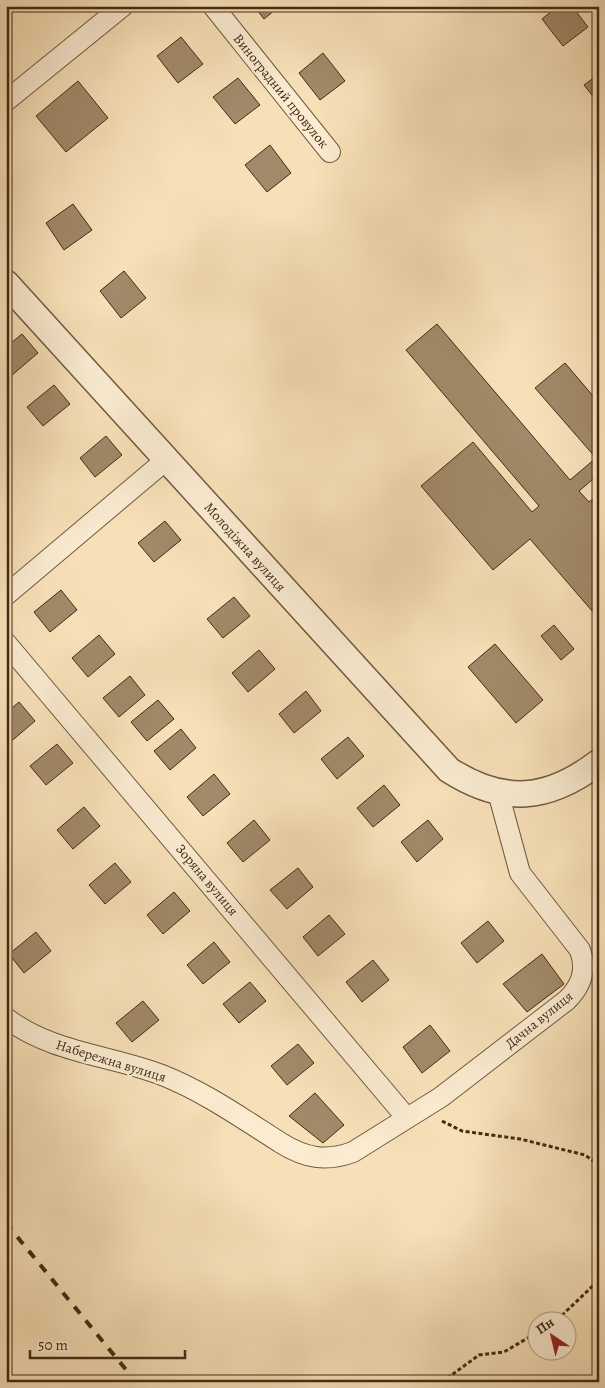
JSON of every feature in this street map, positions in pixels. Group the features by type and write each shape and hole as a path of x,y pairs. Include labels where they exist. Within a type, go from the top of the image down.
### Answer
{"street":[{"path":"6,102 123,6"},
{"name":"Виноградний провулок","path":"213,6 330,152"},
{"name":"Молодіжна вулиця","path":"6,282 449,770 482,789 498,792"},
{"path":"6,594 166,460"},
{"name":"Зоряна вулиця","path":"6,643 406,1117"},
{"path":"498,792 526,794 555,789 577,778 599,762"},
{"name":"Дачна вулиця","path":"322,1159 338,1158 353,1152 406,1117 441,1097 567,1000 576,991 583,977 585,964 580,950 520,873 498,792"},
{"name":"Набережна вулиця","path":"6,1018 22,1030 62,1048 162,1075 205,1096 290,1148 322,1159"}],"path":[{"path":"424,1106 434,1117 462,1131 520,1139 586,1156 599,1165"},
{"path":"568,1310 599,1280"},
{"path":"442,1382 479,1354 504,1352 528,1338"}],"building":[{"path":"254,6 280,6 264,19"},
{"path":"558,6 572,6 588,27 563,46 542,19"},
{"path":"181,37 203,64 178,83 157,56"},
{"path":"323,53 345,81 320,100 299,73"},
{"path":"599,74 599,104 584,85"},
{"path":"238,78 260,105 235,124 213,97"},
{"path":"78,81 108,118 66,152 36,116"},
{"path":"270,145 291,173 267,192 245,165"},
{"path":"73,204 92,230 64,250 46,223"},
{"path":"124,271 146,298 121,318 100,291"},
{"path":"437,324 570,480 596,458 535,388 565,363 599,403 599,474 579,491 589,502 597,496 599,499 599,619 530,539 493,570 421,486 473,442 532,512 539,506 406,350"},
{"path":"22,334 38,353 11,376 6,370 6,347"},
{"path":"54,385 70,404 43,426 27,407"},
{"path":"106,436 122,455 95,477 80,458"},
{"path":"165,521 181,540 154,562 138,543"},
{"path":"61,590 77,610 50,632 34,612"},
{"path":"234,597 250,616 223,638 207,619"},
{"path":"554,625 574,649 561,660 541,636"},
{"path":"99,635 115,654 88,677 72,658"},
{"path":"495,644 543,700 516,723 468,667"},
{"path":"259,650 275,669 248,692 232,673"},
{"path":"130,676 145,695 119,717 103,698"},
{"path":"306,691 321,711 294,733 279,714"},
{"path":"158,700 174,719 147,741 131,722"},
{"path":"19,702 35,721 8,744 6,713"},
{"path":"181,729 196,748 170,770 154,751"},
{"path":"348,737 364,756 337,779 321,759"},
{"path":"57,744 73,763 46,785 30,766"},
{"path":"214,774 230,794 203,816 187,797"},
{"path":"384,785 400,805 373,827 357,808"},
{"path":"84,807 100,826 73,849 57,830"},
{"path":"254,820 270,840 243,862 227,843"},
{"path":"428,820 443,839 417,862 401,842"},
{"path":"115,863 131,882 105,904 89,885"},
{"path":"298,868 313,887 287,909 270,890"},
{"path":"174,892 190,911 163,934 147,915"},
{"path":"329,915 345,934 318,956 303,937"},
{"path":"488,921 504,941 477,963 461,943"},
{"path":"36,932 51,951 24,973 9,954"},
{"path":"214,942 230,962 203,984 187,965"},
{"path":"542,954 564,984 527,1012 503,984"},
{"path":"373,960 389,980 362,1002 346,982"},
{"path":"250,982 266,1001 239,1023 223,1004"},
{"path":"143,1001 159,1020 132,1042 116,1023"},
{"path":"430,1025 450,1051 422,1073 403,1047"},
{"path":"298,1044 314,1063 287,1085 271,1066"},
{"path":"315,1093 344,1125 323,1143 289,1116"}],"railway":[{"path":"6,1223 136,1382"}]}
